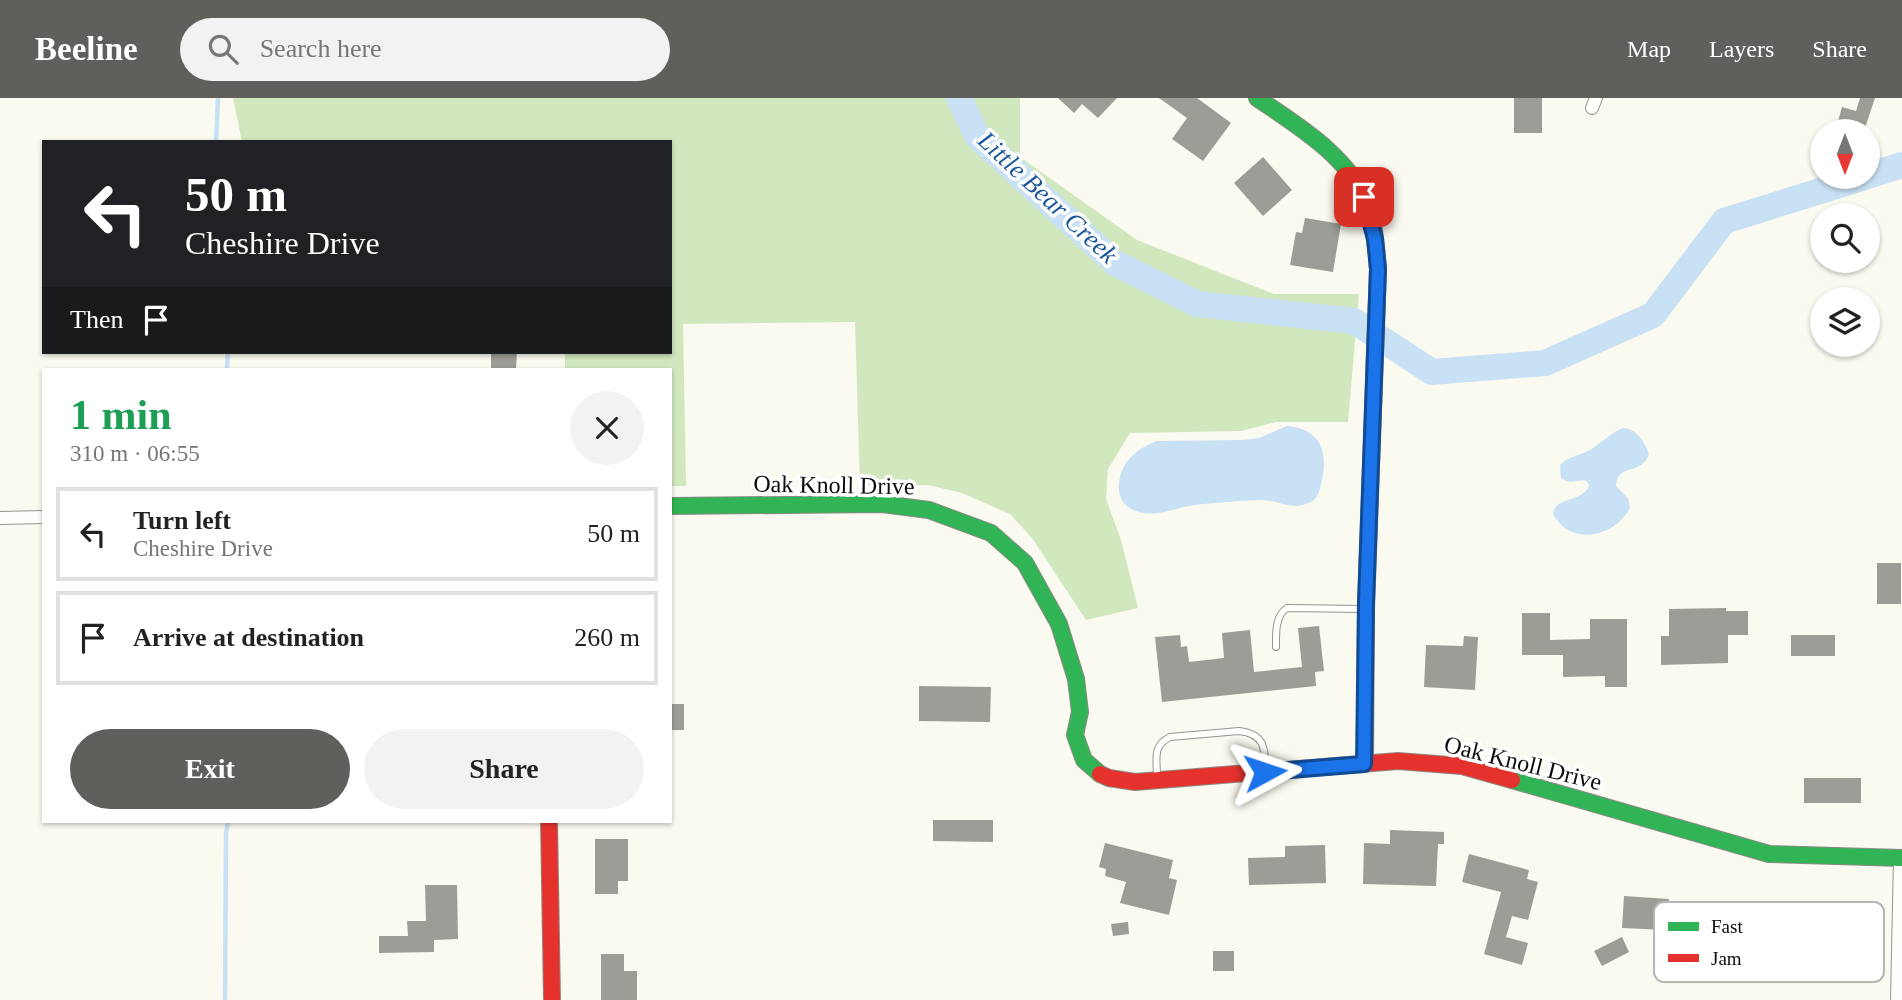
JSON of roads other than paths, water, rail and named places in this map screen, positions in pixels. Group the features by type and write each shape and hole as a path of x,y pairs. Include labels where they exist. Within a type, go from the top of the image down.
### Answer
{"street":[{"path":"1257,98 1325,148 1342,165 1364,197 1375,239 1378,269 1366,609 1364,764"},
{"name":"Oak Knoll Drive","path":"672,506 882,504 929,510 990,533 1025,563 1059,624 1076,679 1080,712 1075,735 1084,760 1097,772 1110,778 1135,782 1398,761 1462,766 1769,854 1901,858"},
{"path":"0,517 42,517"},
{"path":"549,823 552,1000"},
{"path":"1897,1000 1901,858"}],"lane":[{"path":"1276,646 1277,626 1282,611 1287,608 1366,609"},
{"path":"1157,780 1157,747 1161,741 1170,737 1212,733 1250,732 1261,741 1265,750 1265,772"}],"water":[{"path":"1287,426 1308,432 1320,445 1323,453 1321,484 1317,497 1311,502 1293,506 1264,500 1237,501 1195,505 1149,514 1131,509 1121,498 1119,483 1125,464 1139,450 1150,444 1157,441 1259,438"},
{"path":"1623,428 1639,436 1649,454 1646,461 1625,471 1618,479 1616,486 1628,498 1630,508 1624,517 1606,531 1585,535 1574,533 1565,528 1553,513 1561,503 1581,495 1589,486 1587,481 1568,481 1561,478 1560,465 1590,450"}],"waterway":[{"path":"216,140 218,98"},
{"name":"Little Bear Creek","path":"959,98 977,136 1115,263 1197,304 1354,321 1432,372 1545,363 1653,315 1724,221 1827,189"},
{"name":"Little Bear Creek","path":"1880,172 1902,165"},
{"path":"227,368 228,354"},
{"path":"225,1000 228,823"}]}
